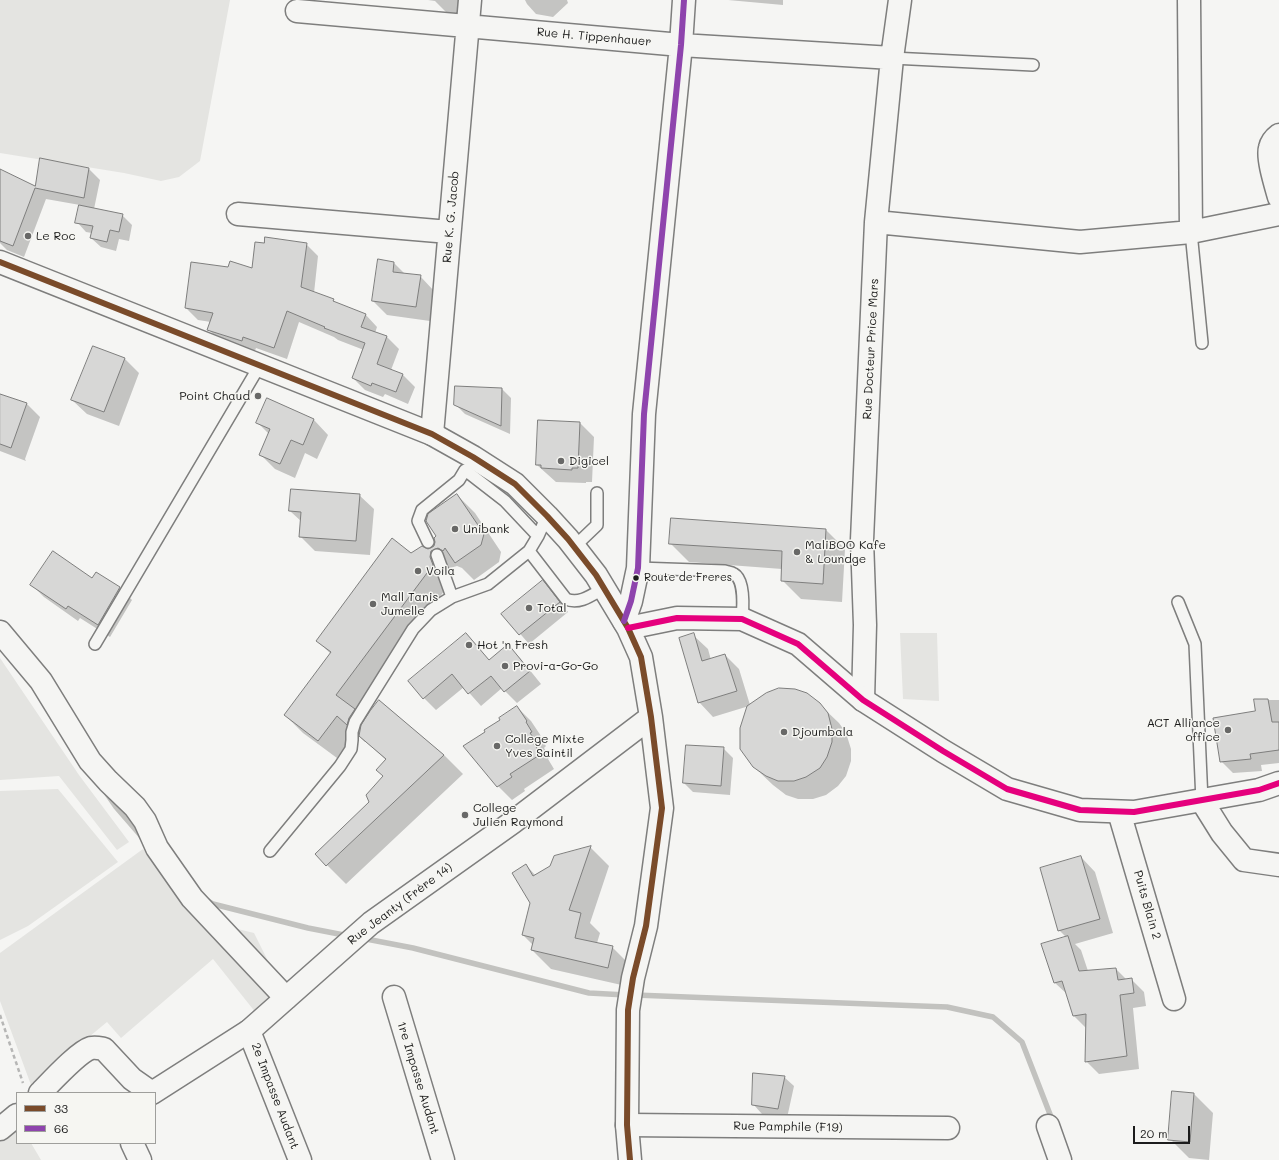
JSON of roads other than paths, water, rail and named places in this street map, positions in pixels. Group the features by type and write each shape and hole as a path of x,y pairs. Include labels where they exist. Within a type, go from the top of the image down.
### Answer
{"street":[{"name":"Rue K. G. Jacob","path":"432,434 470,0"},
{"path":"626,624 638,568 644,414 681,45 684,0"},
{"name":"Rue Docteur Price Mars","path":"863,700 865,625 862,540 876,222 892,58 900,0"},
{"path":"1189,0 1191,232"},
{"name":"Rue H. Tippenhauer","path":"297,11 681,45 892,58"},
{"path":"1279,135 1275,139 1270,149 1272,167 1279,197"},
{"path":"238,214 449,232"},
{"path":"876,222 1080,242 1191,232 1279,214"},
{"path":"0,262 432,434 469,464 515,484 547,516 596,575 626,624 641,657 651,716 662,808 646,926 628,1010 627,1125 630,1160"},
{"path":"626,624 677,618 742,619 798,644 863,700 943,751 1007,789 1080,810 1134,812 1259,790 1279,783"},
{"path":"0,632 41,681 90,761 145,821 157,848 192,898 286,998"},
{"name":"Rue Jeanty (Frère 14)","path":"154,1092 249,1031 371,923 513,822 651,716"},
{"path":"1202,801 1222,833 1244,860 1279,866"},
{"name":"Puits Blain 2","path":"1119,812 1174,999"},
{"name":"1re Impasse Audant","path":"394,997 443,1160"},
{"name":"2e Impasse Audant","path":"249,1031 300,1160"},
{"path":"32,1089 80,1054 90,1049 99,1047 104,1049 132,1079 151,1092"},
{"path":"0,1128 16,1116"},
{"name":"Rue Pamphile (F19)","path":"627,1125 948,1128"},
{"path":"1048,1126 1060,1160"},
{"path":"132,1144 140,1160"}],"lane":[{"path":"892,58 1033,65"},
{"path":"1191,232 1202,343"},
{"path":"95,644 260,365"},
{"path":"428,542 418,521 419,515 422,510 459,480 469,464 538,536"},
{"path":"574,547 597,525 597,493"},
{"path":"270,851 340,766 351,750 352,732 355,722 413,629 431,610 452,596 488,584 529,550 538,536 547,516"},
{"path":"529,550 566,599 570,601 577,601 587,598 604,588"},
{"path":"437,555 452,596"},
{"path":"638,568 725,571 733,574 740,581 743,601 742,619"},
{"path":"1178,602 1195,644 1202,801"}],"waterway":[{"path":"105,791 116,807 142,837"},
{"path":"208,901 213,904 308,928 349,936"},
{"path":"361,938 413,948 589,993 626,995"},
{"path":"635,995 947,1007 993,1017 1022,1042 1053,1122"}],"place":[{"name":"Le Roc","path":"28,236"},
{"name":"Point Chaud","path":"258,396"},
{"name":"Digicel","path":"561,461"},
{"name":"Unibank","path":"455,529"},
{"name":"MaliBOO Kafe & Loundge","path":"797,552"},
{"name":"Voila","path":"418,571"},
{"name":"Route de Freres","path":"636,578"},
{"name":"Mall Tanis Jumelle","path":"373,604"},
{"name":"Total","path":"529,608"},
{"name":"Hot 'n Fresh","path":"469,645"},
{"name":"Provi-a-Go-Go","path":"505,666"},
{"name":"ACT Alliance office","path":"1228,730"},
{"name":"Djoumbala","path":"784,732"},
{"name":"College Mixte Yves Saintil","path":"497,746"},
{"name":"College Julien Raymond","path":"465,815"}]}
